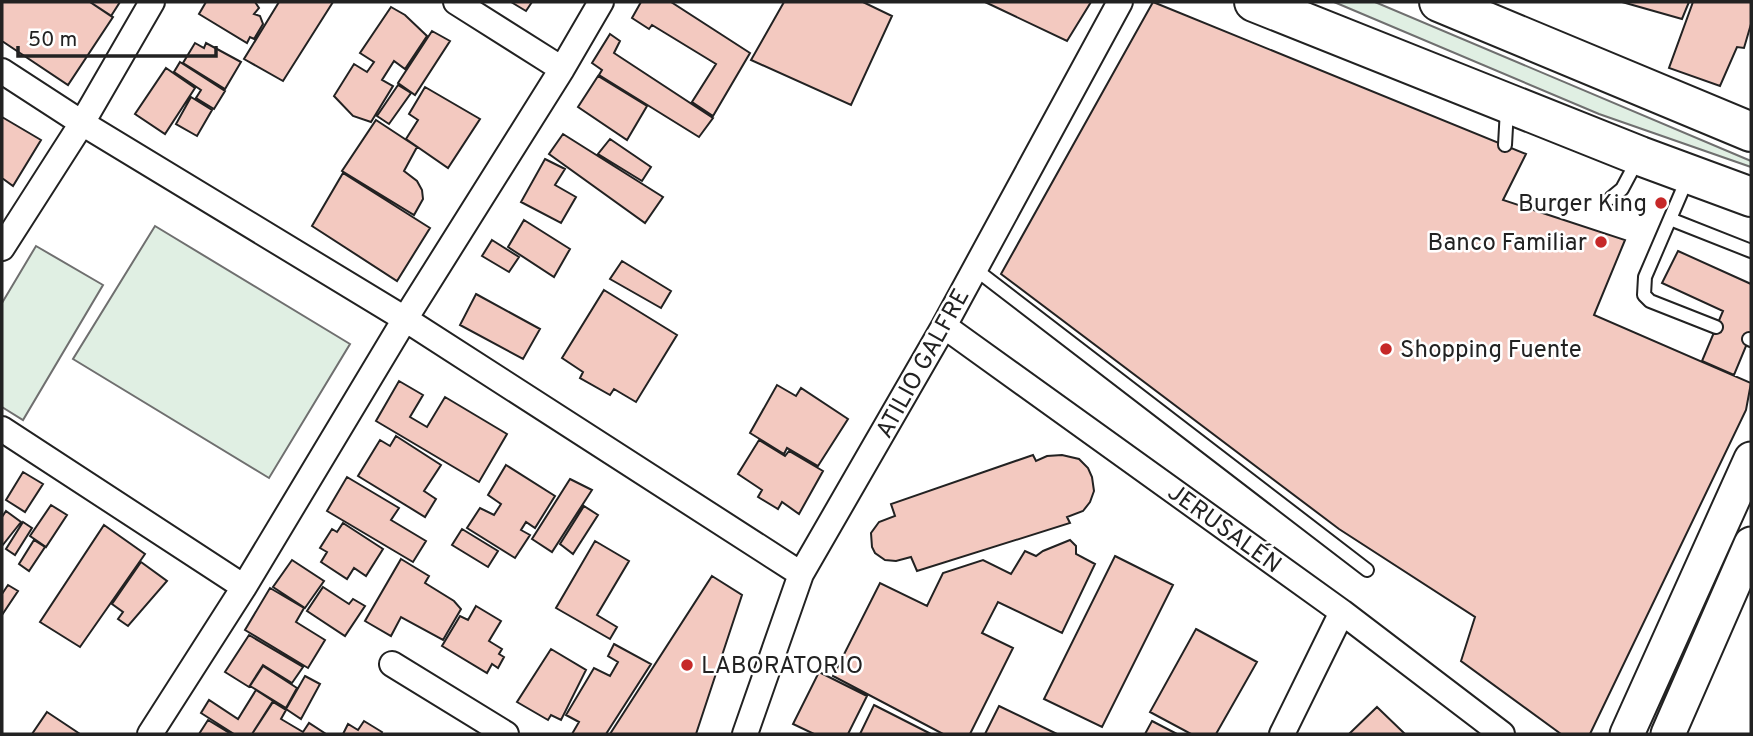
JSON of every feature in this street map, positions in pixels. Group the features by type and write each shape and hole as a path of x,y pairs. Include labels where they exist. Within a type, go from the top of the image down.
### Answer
{"highway":[{"path":"1254,2 1640,156 1751,197"},
{"path":"1439,2 1751,132"}],"main road":[{"path":"1627,734 1751,459"},
{"path":"1668,734 1751,544"}],"street":[{"path":"2,248 82,123 152,2"},
{"path":"456,2 562,69"},
{"path":"150,734 244,586 601,2"},
{"name":"ATILIO GALFRE","path":"745,734 801,574 944,326 1120,2"},
{"path":"2,71 82,123 405,319 801,574"},
{"name":"JERUSALÉN","path":"944,326 1342,612 1502,734"},
{"path":"2,429 244,586"},
{"path":"1282,734 1342,612"},
{"path":"392,664 506,734"}],"lane":[{"path":"1505,145 1507,101"},
{"path":"1611,198 1622,190 1640,156"},
{"path":"1690,174 1644,277 1644,295 1650,301 1716,327"},
{"path":"1670,219 1751,251"},
{"path":"975,269 1367,570"}],"green space":[{"path":"1334,2 1375,2 1751,161 1751,167 1599,114"},
{"path":"155,226 350,344 269,478 73,359"},
{"path":"36,246 103,285 23,420 2,407 2,303"}],"building":[{"path":"2,2 90,2 113,17 68,85 2,41"},
{"path":"90,2 120,2 111,16"},
{"path":"206,2 255,2 259,8 254,14 260,16 263,24 254,39 250,37 247,43 199,14"},
{"path":"279,2 333,2 283,81 244,59"},
{"path":"511,2 532,2 526,11"},
{"path":"641,2 671,2 750,53 713,116 692,102 716,64 652,25 649,29 632,18"},
{"path":"784,2 863,2 892,16 851,105 751,60"},
{"path":"985,2 1091,2 1067,41"},
{"name":"Shopping Fuente","path":"1153,2 1526,154 1503,200 1625,240 1594,315 1751,383 1746,410 1590,734 1561,734 1461,661 1475,617 1339,529 1001,274"},
{"path":"1622,2 1689,2 1682,19"},
{"path":"1693,2 1751,2 1751,24 1744,48 1737,47 1720,86 1669,68"},
{"path":"391,7 405,15 427,36 405,69 394,61 382,80 393,86 371,122 353,116 334,96 354,64 367,72 374,62 360,53"},
{"path":"432,31 450,41 415,95 398,83"},
{"path":"610,34 620,41 614,53 713,118 699,137 599,75 602,70 592,63"},
{"path":"195,43 204,48 206,43 241,62 225,89 183,63"},
{"path":"180,62 225,91 214,109 196,98 201,90 174,72"},
{"path":"166,68 195,88 165,134 135,114"},
{"path":"598,76 647,106 627,140 578,107"},
{"path":"398,85 411,93 389,124 377,116"},
{"path":"425,87 480,119 448,168 406,139 418,120 409,114"},
{"path":"191,97 212,110 197,136 176,124"},
{"path":"2,117 41,140 13,186 2,178"},
{"path":"376,120 417,147 404,171 417,181 422,190 423,199 414,215 342,171"},
{"path":"563,134 663,197 645,223 549,154"},
{"path":"610,139 651,167 642,181 598,154"},
{"path":"545,159 565,169 555,185 576,197 561,223 521,202"},
{"path":"343,173 430,228 397,281 312,226"},
{"path":"524,220 570,249 554,277 508,247"},
{"path":"492,240 519,257 509,272 482,256"},
{"path":"1678,251 1751,284 1751,334 1734,375 1702,361 1723,311 1662,283"},
{"path":"622,261 671,291 661,308 610,279"},
{"path":"604,290 677,335 636,402 614,389 610,395 580,378 583,372 562,358"},
{"path":"476,294 540,329 523,359 460,325"},
{"path":"399,381 423,395 410,417 427,427 445,397 507,434 479,482 376,421"},
{"path":"777,385 796,396 801,388 848,419 818,466 787,448 784,454 750,433"},
{"path":"396,436 441,465 424,491 436,499 425,517 358,476 380,440 390,446"},
{"path":"759,440 785,456 789,451 823,471 799,514 782,502 778,509 758,497 762,490 738,474"},
{"path":"1033,455 1036,461 1047,456 1062,455 1079,459 1088,468 1094,491 1083,511 1067,517 1070,523 917,571 911,557 896,561 885,560 875,553 871,533 879,522 895,516 891,504"},
{"path":"506,465 555,496 535,528 526,522 521,530 530,535 515,558 467,528 480,508 494,515 501,504 488,495"},
{"path":"23,472 43,484 25,512 6,500"},
{"path":"347,477 399,508 391,520 426,541 413,562 327,511"},
{"path":"570,479 592,490 552,552 532,539"},
{"path":"51,505 67,515 46,547 30,536"},
{"path":"584,506 598,515 573,554 560,544"},
{"path":"6,511 21,522 2,546 2,517"},
{"path":"23,522 32,528 15,555 6,549"},
{"path":"343,523 383,549 366,576 354,568 347,579 321,562 327,552 320,548 332,529 337,532"},
{"path":"104,525 145,554 80,647 40,622"},
{"path":"462,529 498,551 488,567 452,545"},
{"path":"34,540 45,547 29,571 19,564"},
{"path":"1070,540 1076,546 1076,554 1095,564 1062,633 998,602 982,633 1013,648 970,734 943,734 833,676 880,583 927,606 943,573 983,560 1011,574 1025,551 1036,556"},
{"path":"595,541 629,561 597,615 617,627 610,639 556,608"},
{"path":"1115,556 1173,585 1102,727 1044,699"},
{"path":"401,559 429,576 425,583 454,601 461,609 443,640 401,617 391,636 365,621"},
{"path":"292,560 324,581 305,608 273,587"},
{"path":"141,562 167,581 128,626 118,619 123,612 112,604"},
{"name":"LABORATORIO","path":"712,576 742,595 696,734 610,734"},
{"path":"8,585 18,591 2,615 2,594"},
{"path":"323,587 349,604 353,599 365,606 345,636 307,611"},
{"path":"270,588 304,608 296,622 325,640 308,668 245,630"},
{"path":"476,606 501,621 489,641 502,649 499,654 504,657 498,668 492,664 487,673 442,646 460,616 468,620"},
{"path":"1196,629 1257,662 1216,734 1191,734 1150,712"},
{"path":"249,635 303,667 292,683 263,665 249,687 225,672"},
{"path":"614,644 651,664 606,734 572,734 579,722 566,715 594,668 610,676 618,662 608,656"},
{"path":"551,649 586,670 561,720 551,715 548,720 517,702"},
{"path":"263,666 297,688 286,708 250,686"},
{"path":"819,672 867,696 848,734 814,734 793,724"},
{"path":"305,676 320,684 301,719 286,709"},
{"path":"256,690 273,701 252,734 234,734 201,713 209,700 238,719"},
{"path":"273,702 286,710 281,719 303,732 309,723 326,734 252,734"},
{"path":"874,705 931,734 860,734"},
{"path":"999,706 1057,734 985,734"},
{"path":"1377,707 1405,734 1349,734"},
{"path":"47,712 80,734 32,734"},
{"path":"208,720 231,734 199,734"},
{"path":"364,721 382,732 381,734 343,734 348,724 358,730"},
{"path":"1152,721 1177,734 1145,734"}],"place":[{"name":"Burger King","path":"1661,203"},
{"name":"Banco Familiar","path":"1601,242"},
{"name":"Shopping Fuente","path":"1386,349"},
{"name":"LABORATORIO","path":"687,665"}]}
